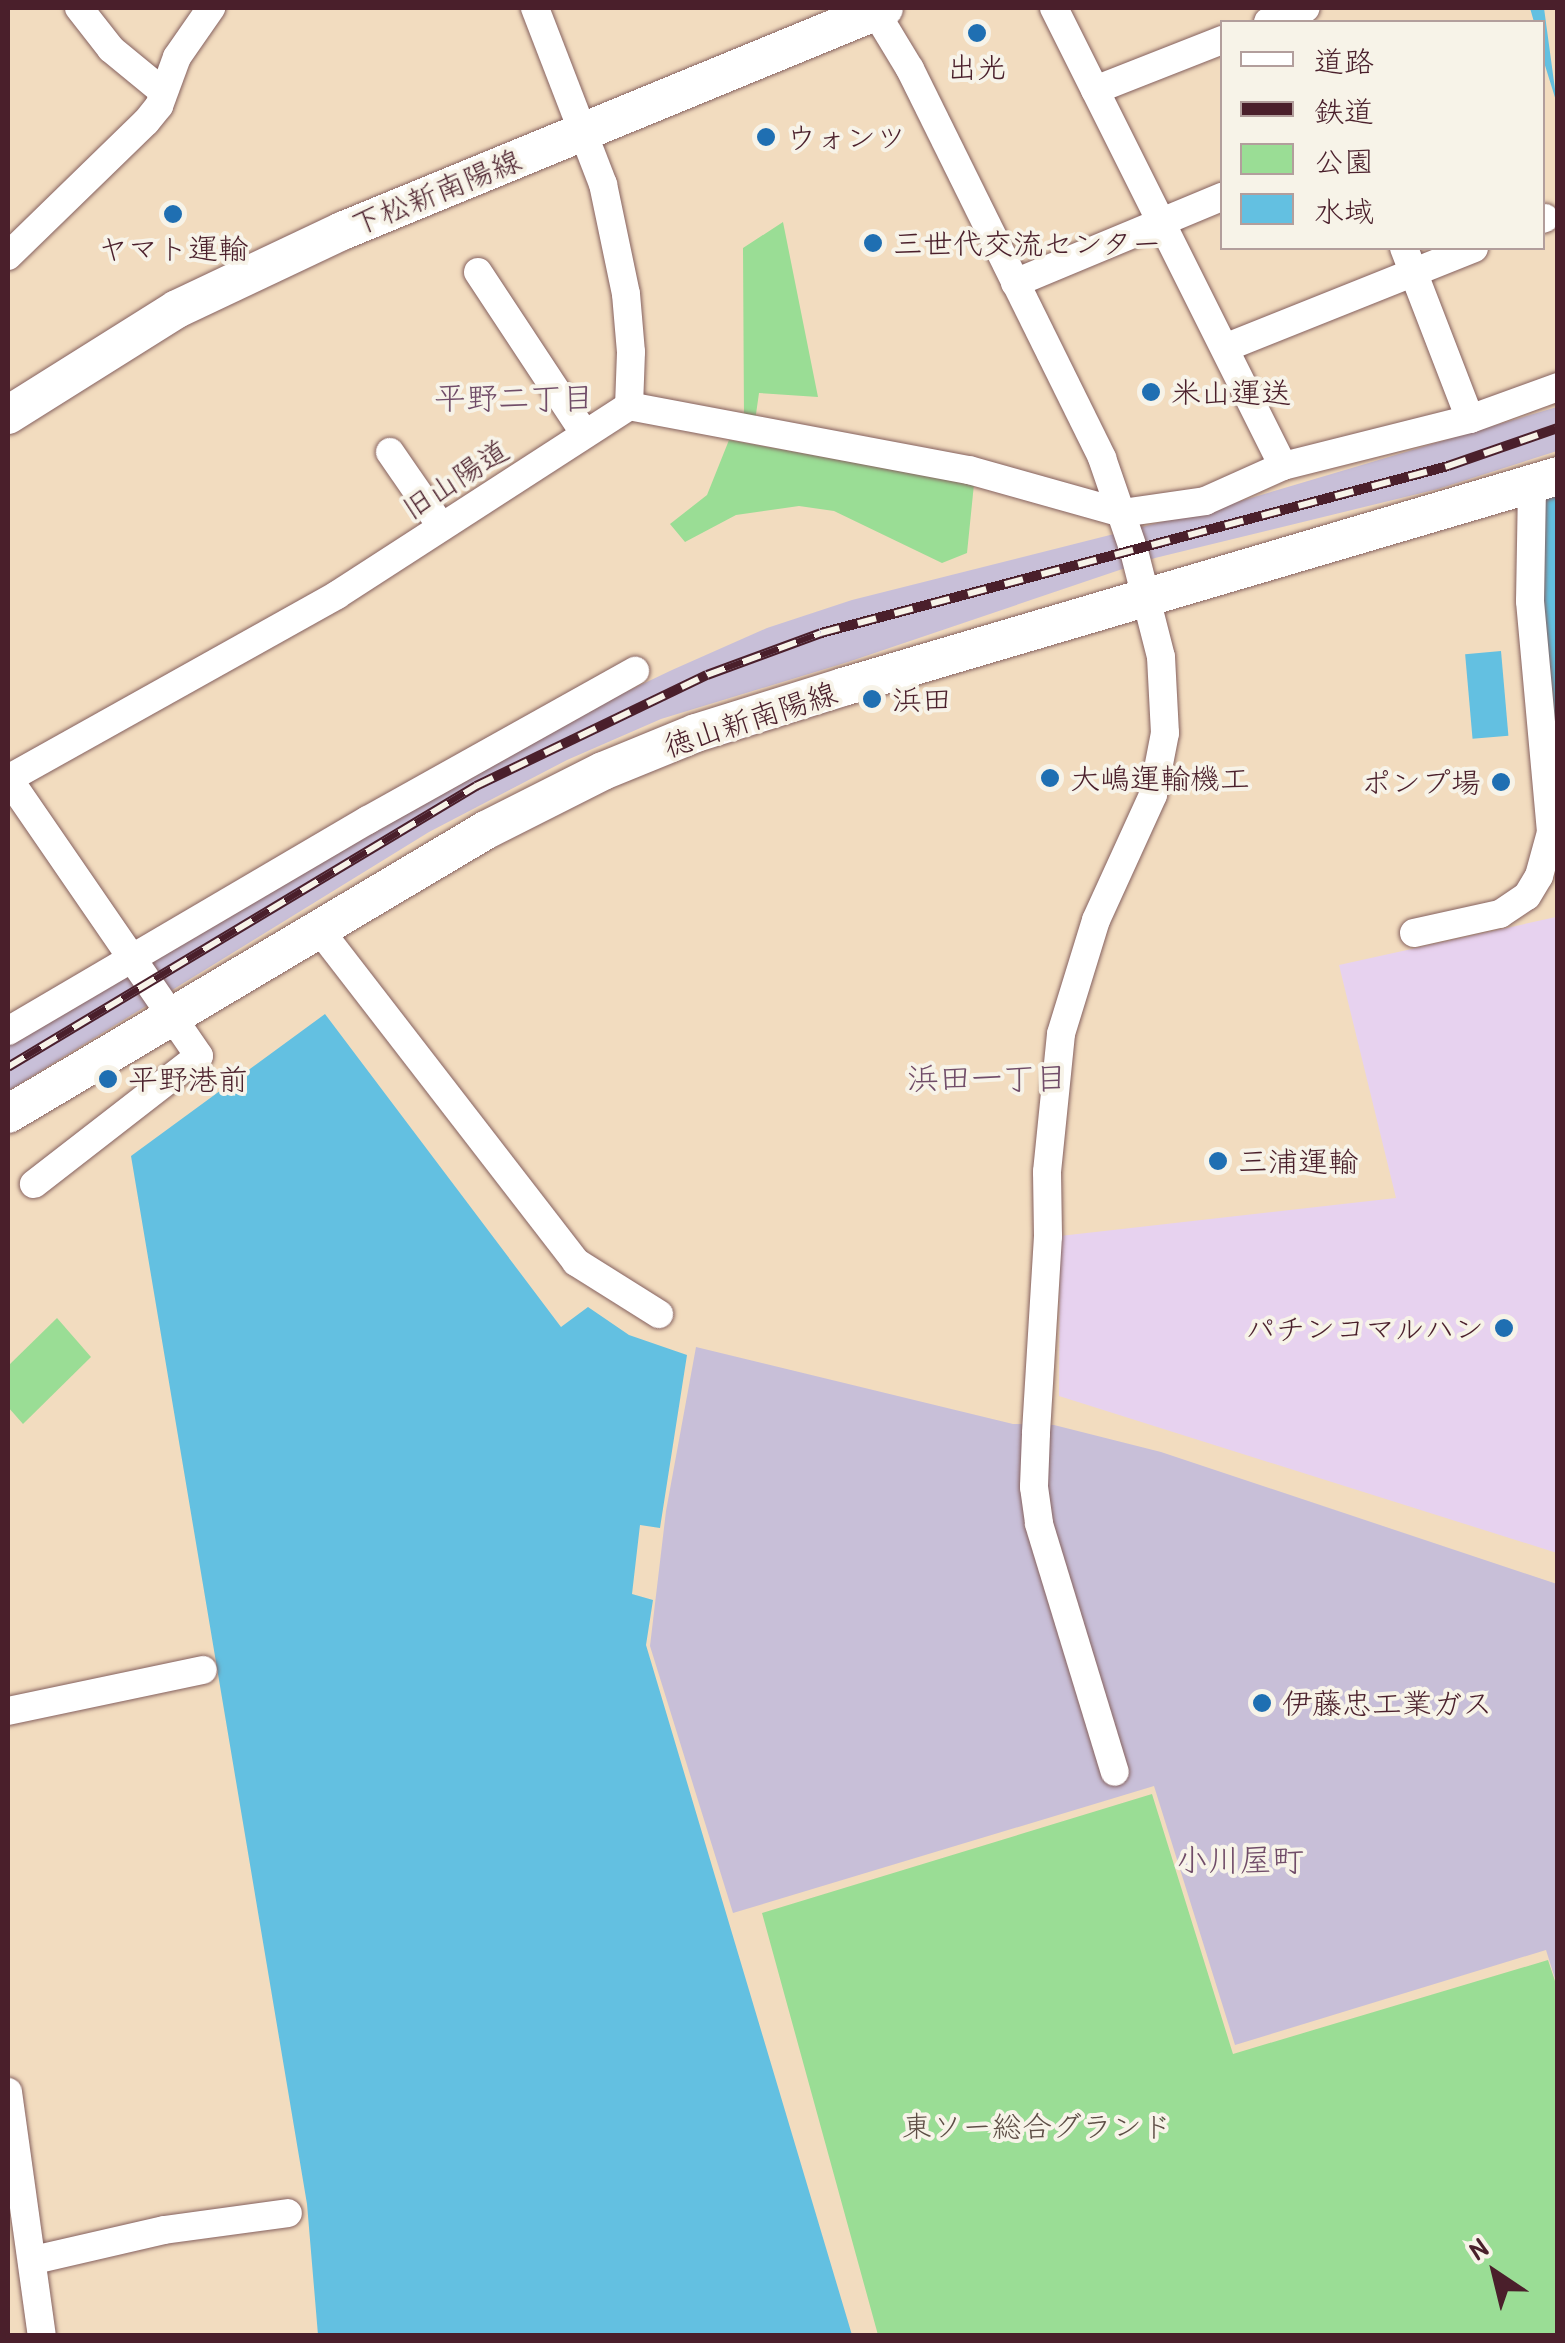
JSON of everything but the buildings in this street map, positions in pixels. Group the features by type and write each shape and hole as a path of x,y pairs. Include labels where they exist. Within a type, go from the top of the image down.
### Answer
{"main road":[{"name":"下松新南陽線","path":"8,415 99,355 207,295 342,231 878,9"},
{"name":"徳山新南陽線","path":"8,1114 486,830 602,771 696,733 1544,479"}],"street":[{"path":"78,8 111,49 162,90"},
{"path":"8,256 146,122 158,106 177,57 211,8"},
{"path":"534,8 603,184 626,294 631,352 628,406 969,470 1122,513 1205,502 1283,466 1470,420 1558,387"},
{"path":"1054,8 1283,466"},
{"path":"878,9 1102,458 1122,513 1160,657 1165,733 1153,795 1096,920 1061,1034 1047,1172 1048,1236 1036,1434 1034,1487 1039,1524 1115,1772"},
{"path":"1275,20 1304,12"},
{"path":"1094,90 1220,41"},
{"path":"1015,282 1220,198"},
{"path":"1226,346 1409,260 1463,250"},
{"path":"1409,260 1470,420"},
{"path":"478,272 584,433"},
{"name":"旧山陽道","path":"8,779 337,596 628,406"},
{"path":"390,452 441,526"},
{"path":"1414,933 1500,914 1527,896 1539,876 1551,832 1530,601 1544,479"},
{"path":"8,1031 368,820 635,672"},
{"path":"8,779 199,1056 34,1184"},
{"path":"318,928 576,1262 658,1314"},
{"path":"8,1711 203,1670"},
{"path":"8,2092 42,2336"},
{"path":"34,2260 164,2230 288,2213"}],"shaded area":[{"path":"1557,407 1557,451 1438,489 1155,558 848,662 661,719 567,760 429,832 8,1091 8,1043 500,752 767,628 852,600 1217,508"},
{"path":"1556,917 1557,1553 1059,1396 1060,1236 1396,1198 1339,965"},
{"path":"696,1347 1013,1424 1054,1425 1161,1452 1557,1584 1557,1985 1546,1950 1235,2045 1154,1786 733,1913 650,1646 666,1511"}],"green space":[{"path":"783,222 818,397 759,393 755,421 744,419 743,248"},
{"path":"729,440 974,484 967,553 942,563 834,511 799,506 736,515 685,542 670,524 707,495"},
{"path":"57,1318 91,1357 23,1424 8,1407 8,1366"},
{"name":"東ソー総合グランド","path":"1152,1794 1233,2054 1548,1960 1558,1990 1557,2335 878,2335 762,1913"}],"water":[{"path":"1530,8 1544,8 1557,104 1545,65 1545,20 1533,20"},
{"path":"1557,462 1557,784 1538,601 1542,504"},
{"path":"1501,651 1508,736 1473,739 1465,654"},
{"path":"325,1014 561,1327 588,1307 629,1335 687,1355 660,1528 640,1525 632,1594 653,1600 646,1645 852,2335 318,2335 307,2204 131,1156"}],"railway":[{"path":"8,1067 476,786 707,675 821,633 1448,466 1558,428"}],"place":[{"name":"出光","path":"977,33"},
{"name":"ウォンツ","path":"766,137"},
{"name":"ヤマト運輸","path":"173,214"},
{"name":"三世代交流センター","path":"873,243"},
{"name":"米山運送","path":"1151,392"},
{"name":"浜田","path":"872,699"},
{"name":"大嶋運輸機工","path":"1050,778"},
{"name":"ポンプ場","path":"1501,782"},
{"name":"平野港前","path":"108,1079"},
{"name":"三浦運輸","path":"1218,1161"},
{"name":"パチンコマルハン","path":"1504,1328"},
{"name":"伊藤忠工業ガス","path":"1262,1703"}],"district":[{"name":"平野二丁目","path":"514,398"},
{"name":"浜田一丁目","path":"987,1078"},
{"name":"小川屋町","path":"1240,1860"}]}
